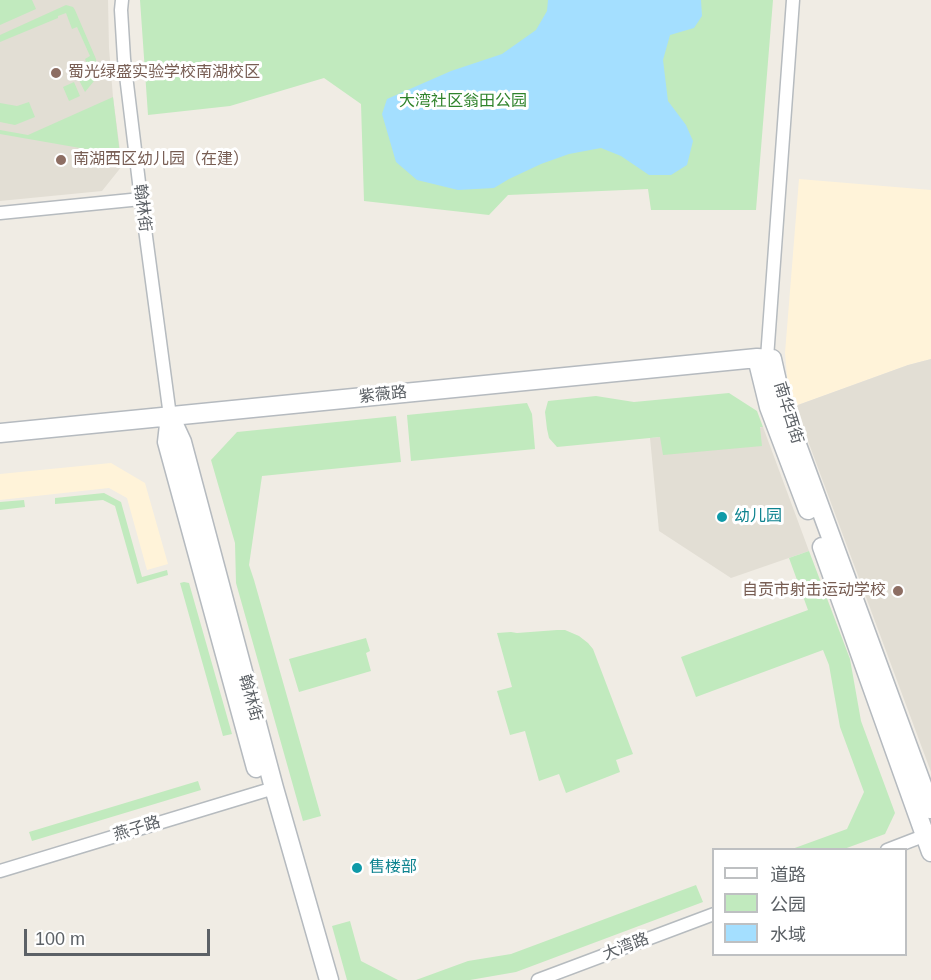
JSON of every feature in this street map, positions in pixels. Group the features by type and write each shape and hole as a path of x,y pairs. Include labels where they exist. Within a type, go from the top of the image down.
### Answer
{"main road":[{"name":"紫薇路","path":"0,433 762,358"},
{"name":"南华西街","path":"929,840 769,407 762,358 772,359 782,404 931,809"},
{"name":"翰林街","path":"170,416 182,442 268,790 319,980"},
{"name":"翰林街","path":"268,790 329,980"}],"street":[{"name":"翰林街","path":"122,0 124,59 170,416"},
{"name":"南华西街","path":"762,358 793,0"},
{"path":"0,213 141,199"},
{"name":"燕子路","path":"0,871 268,790"},
{"path":"892,848 929,840"},
{"name":"大湾路","path":"538,980 712,915"}],"shaded area":[{"name":"蜀光绿盛实验学校南湖校区","path":"0,0 108,0 113,97 122,166 102,191 0,201"},
{"path":"799,179 931,190 931,359 908,365 795,406 788,387 785,353"},
{"name":"自贡市射击运动学校","path":"931,359 931,772 795,406 908,365"},
{"path":"763,427 809,551 731,578 659,531 650,438"},
{"path":"111,463 145,483 168,564 147,570 127,498 109,488 0,500 0,474"}],"green space":[{"path":"0,0 32,0 36,9 0,25"},
{"name":"大湾社区翁田公园","path":"140,0 773,0 756,210 651,210 648,189 508,195 489,215 364,201 361,104 324,78 230,106 148,115"},
{"path":"66,5 75,10 96,59 97,70 94,81 85,92 79,80 85,77 83,72 89,69 85,59 90,56 77,27 72,29 66,13 0,42 0,35"},
{"path":"74,82 80,96 69,101 63,87"},
{"path":"113,97 120,155 0,134 0,130 28,135"},
{"path":"29,102 35,117 15,125 0,122 0,103 17,106"},
{"path":"729,393 757,411 763,427 760,427 762,446 663,455 660,437 557,447 549,438 545,412 548,401 596,396 634,402"},
{"path":"527,403 532,414 535,449 411,461 407,415"},
{"path":"396,416 401,462 262,476 249,565 321,816 303,821 236,583 235,543 211,460 237,432"},
{"path":"104,493 121,502 142,577 167,570 168,575 137,584 115,506 103,500 55,504 55,498"},
{"path":"24,500 25,507 0,510 0,502"},
{"path":"809,551 850,659 861,721 895,813 885,834 847,848 795,848 847,829 864,792 840,727 829,665 823,650 696,697 681,657 808,610 789,558"},
{"path":"180,583 189,583 232,734 223,736"},
{"path":"565,630 579,636 593,649 633,754 616,760 620,772 566,793 559,774 539,781 525,731 510,735 497,691 512,687 497,633"},
{"path":"366,638 370,651 366,653 371,671 299,692 289,659"},
{"path":"198,781 201,790 32,841 29,832"},
{"path":"696,885 703,902 516,972 470,980 416,980 468,961 511,954"},
{"path":"350,921 361,961 398,980 347,980 332,926"}],"water":[{"path":"548,0 701,0 702,16 694,28 670,35 663,60 668,101 686,125 693,141 687,165 671,175 649,175 621,156 601,148 569,154 541,164 494,188 458,190 417,180 396,162 382,114 387,99 451,71 502,54 536,30 547,11"}],"place":[{"name":"蜀光绿盛实验学校南湖校区","path":"56,73"},
{"name":"南湖西区幼儿园（在建）","path":"61,160"},
{"name":"幼儿园","path":"722,517"},
{"name":"自贡市射击运动学校","path":"898,591"},
{"name":"售楼部","path":"357,868"}]}
